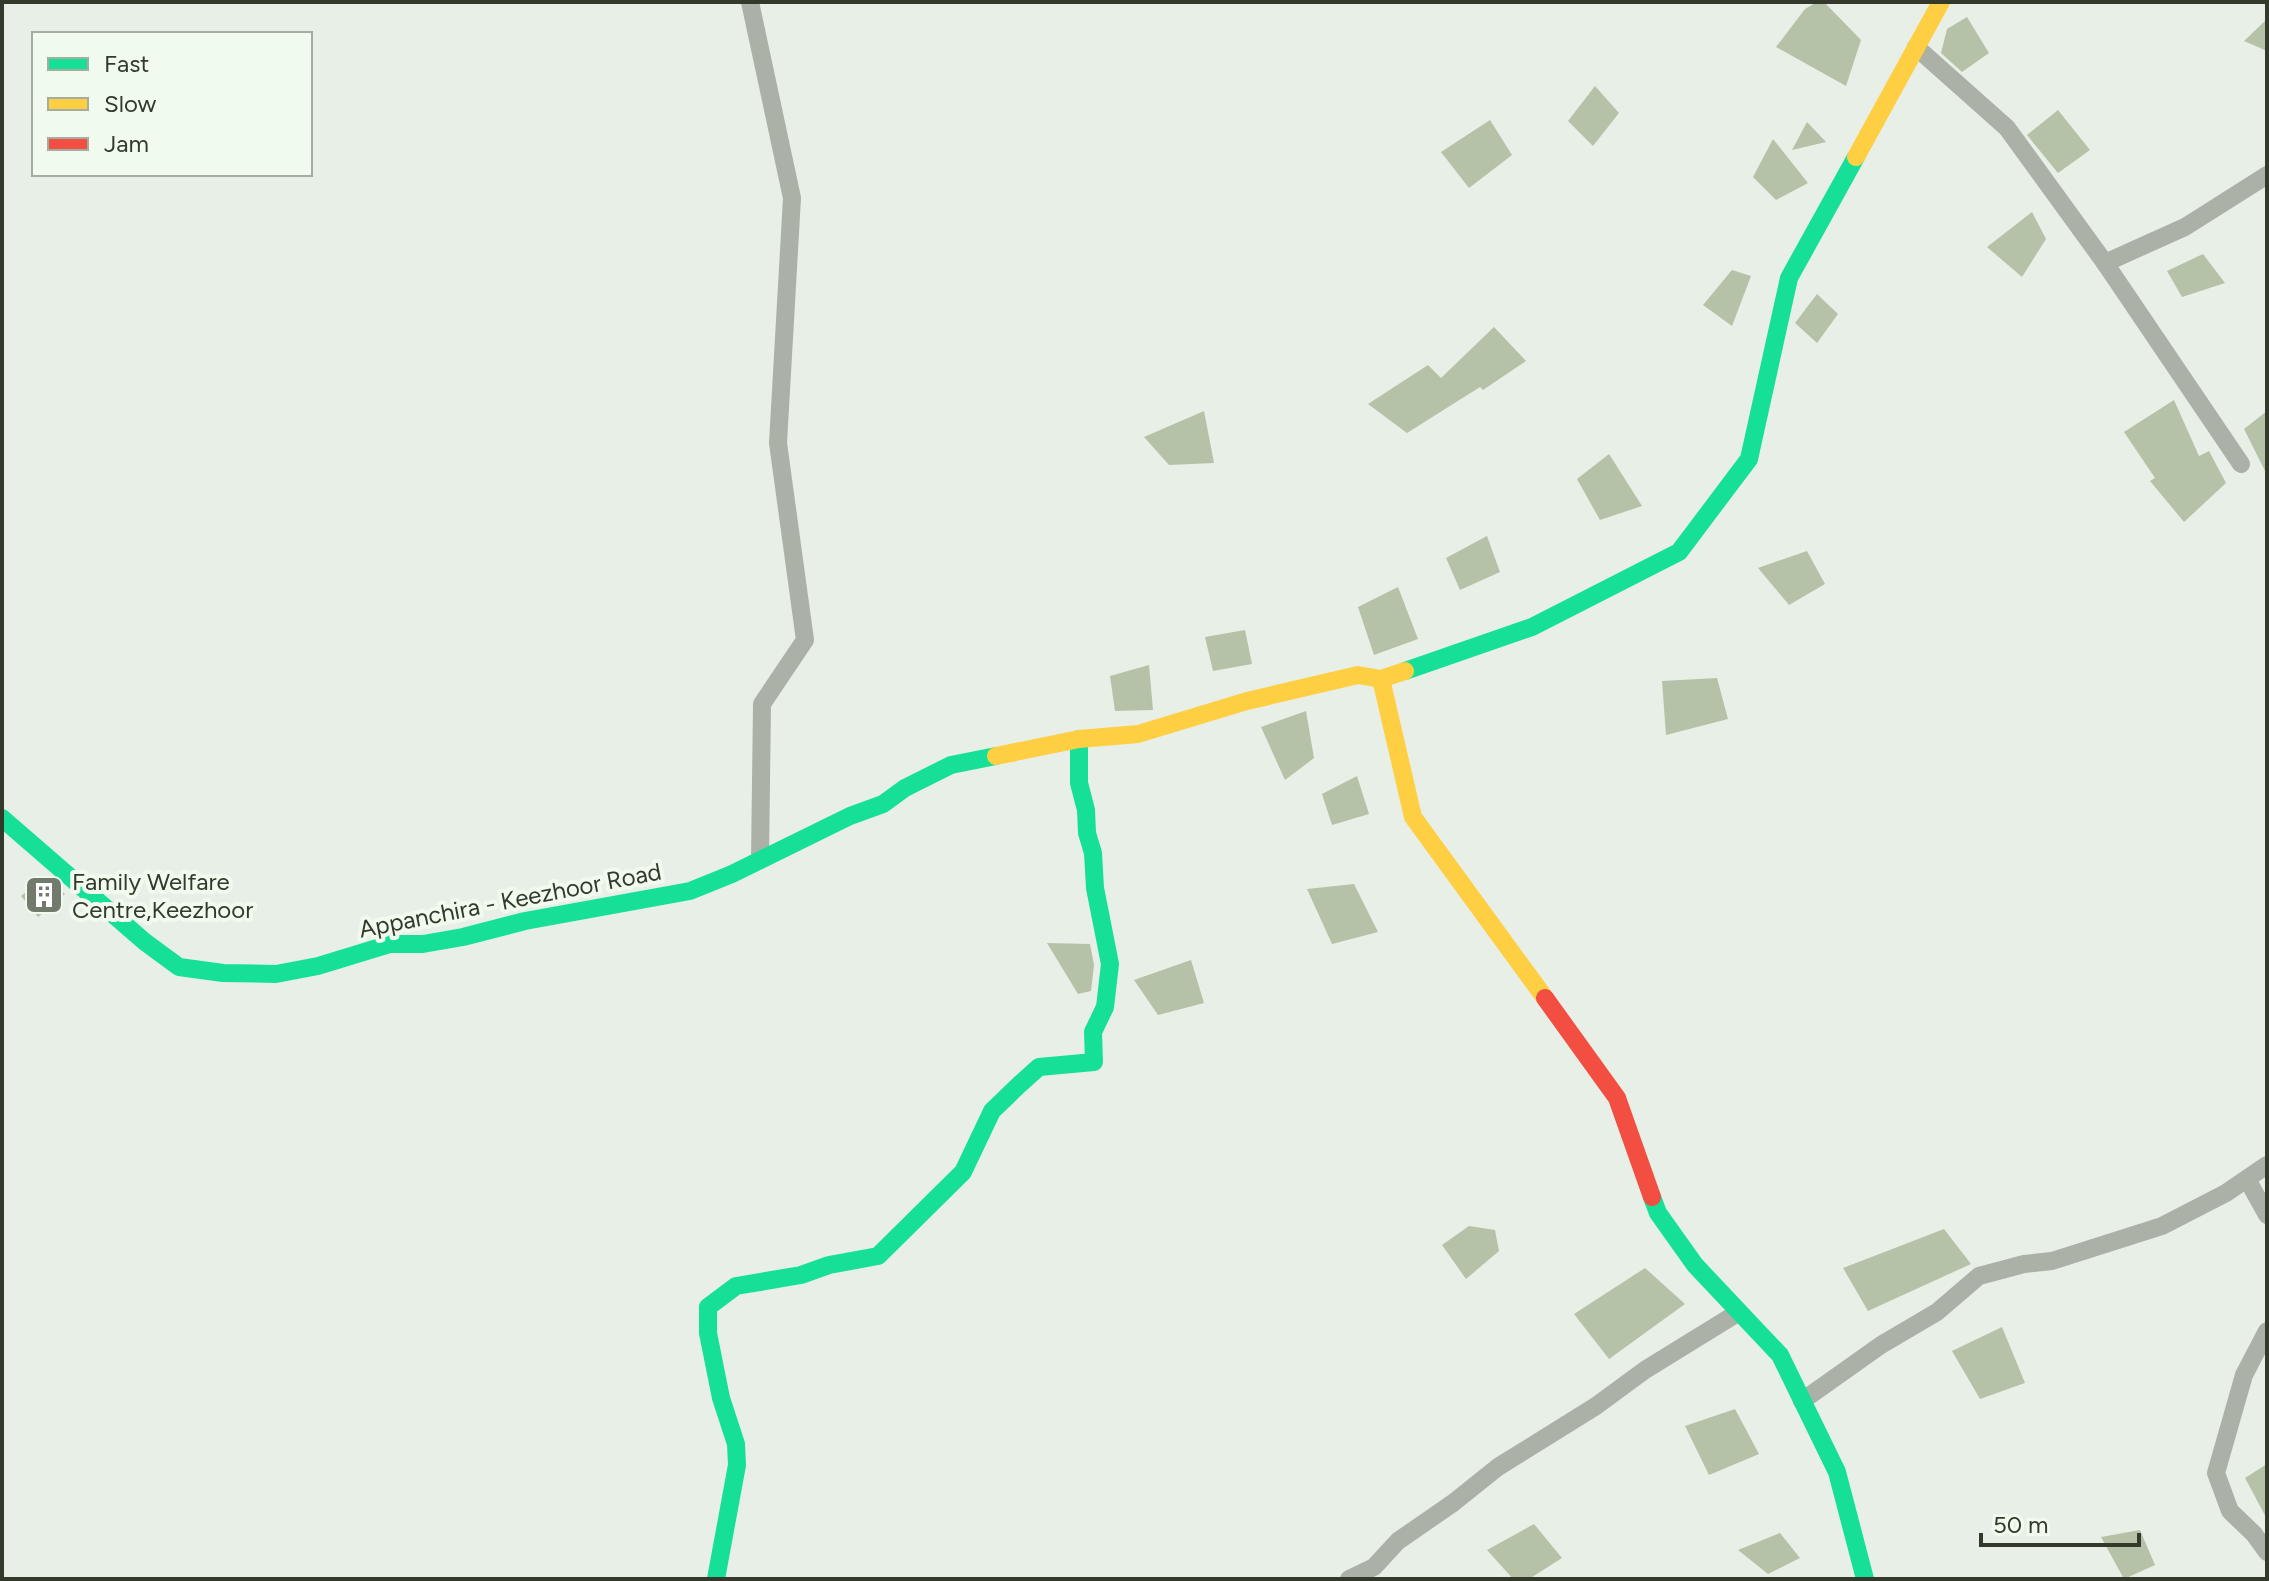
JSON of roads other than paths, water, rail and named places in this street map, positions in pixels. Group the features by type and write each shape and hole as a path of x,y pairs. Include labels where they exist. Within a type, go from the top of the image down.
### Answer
{"main road":[{"name":"Appanchira - Keezhoor Road","path":"2,818 145,942 179,967 223,973 276,974 318,966 390,944 423,944 463,937 525,921 690,891 850,816 883,804 905,788 951,765 1079,739 1138,734 1247,701 1358,675 1381,679 1532,627 1679,552 1749,459 1789,278 1941,2"},
{"path":"1381,679 1413,817 1617,1098 1658,1213 1695,1265 1780,1355 1837,1472 1865,1579"},
{"path":"716,1579 737,1465 736,1444 721,1398 708,1333 708,1307 736,1286 801,1275 829,1265 878,1256 963,1172 992,1111 1020,1084 1039,1067 1094,1062 1093,1032 1105,1007 1110,964 1079,783 1079,739"}],"street":[{"path":"750,2 792,198 778,443 805,640 762,704 760,860"},
{"path":"1916,47 2007,128 2105,263 2241,464"},
{"path":"2105,263 2185,227 2267,175"},
{"path":"1802,1401 1881,1345 1937,1312 1979,1276 2024,1264 2052,1261 2162,1226 2267,1165"},
{"path":"2247,1179 2267,1215"},
{"path":"1349,1579 1374,1567 1398,1541 1498,1467 1739,1312"},
{"path":"2267,1331 2244,1375 2216,1473 2230,1511 2254,1534 2267,1552"}],"place":[{"name":"Family Welfare Centre,Keezhoor","path":"44,895"}]}
